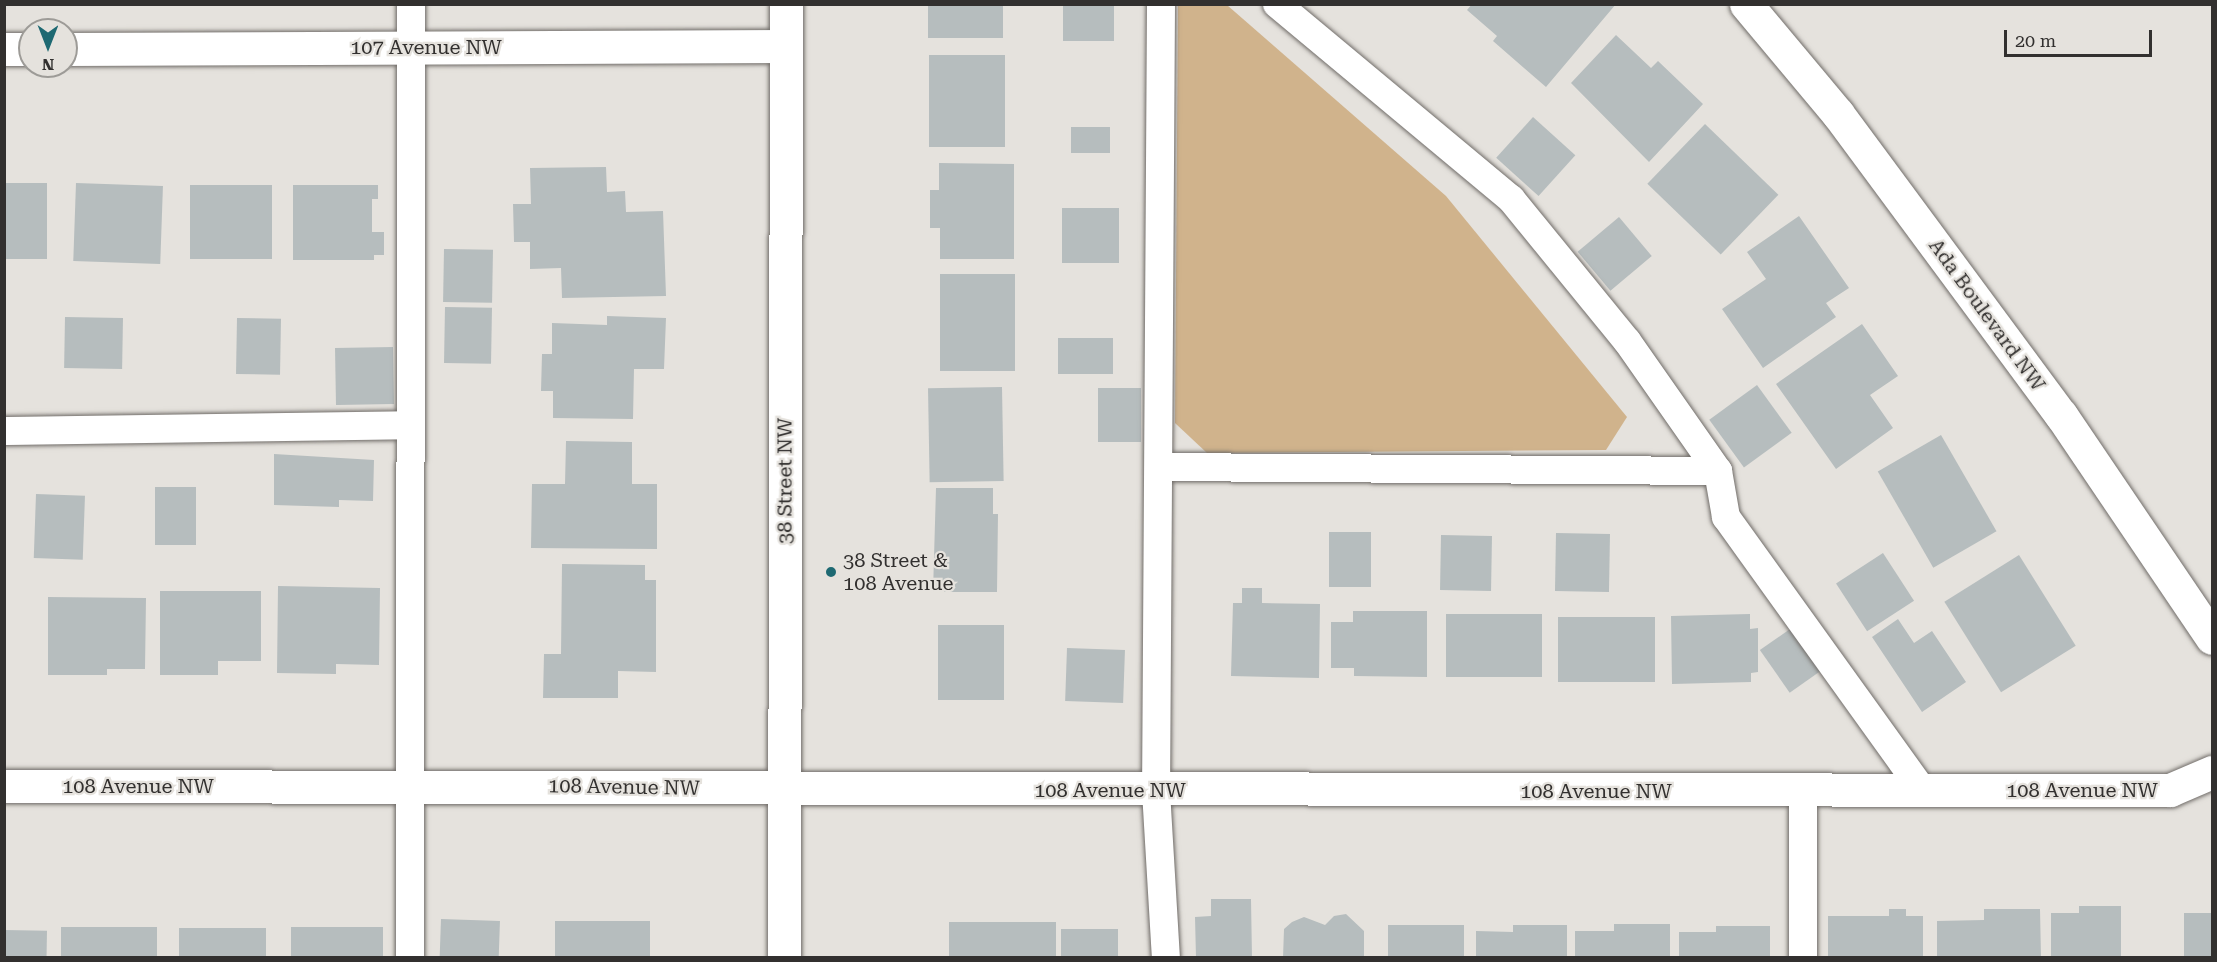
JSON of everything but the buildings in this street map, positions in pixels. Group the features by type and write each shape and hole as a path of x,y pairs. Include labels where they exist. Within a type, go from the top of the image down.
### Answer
{"street":[{"name":"38 Street NW","path":"784,957 786,4"},
{"name":"Ada Boulevard NW","path":"1746,4 1838,114 2061,415 2212,638"},
{"name":"107 Avenue NW","path":"78,49 786,46"},
{"name":"108 Avenue NW","path":"4,786 410,784 1156,791 2170,790 2212,772"}],"lane":[{"path":"410,957 411,4"},
{"path":"1161,4 1161,467 1156,791 1166,957"},
{"path":"1277,4 1511,199 1627,341 1718,471 1726,517 1923,791"},
{"path":"4,431 411,425"},
{"path":"1161,467 1718,471"},
{"path":"1803,791 1803,957"}],"shaded area":[{"path":"1178,4 1227,5 1446,196 1627,417 1606,450 1207,453 1175,423"}],"place":[{"name":"38 Street & 108 Avenue","path":"831,572"}]}
